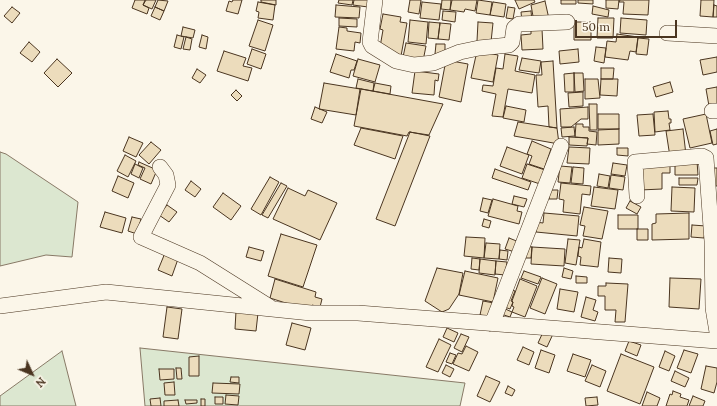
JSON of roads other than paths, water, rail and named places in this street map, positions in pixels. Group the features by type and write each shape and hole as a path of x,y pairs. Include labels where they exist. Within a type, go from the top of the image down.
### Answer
{"street":[{"path":"375,0 370,42 372,46 396,61 410,65 424,65 433,63 460,52 479,48 510,45 512,42 514,28 519,24 567,22"},
{"path":"667,33 717,36"},
{"path":"492,324 561,146"},
{"path":"637,196 635,162 702,156 706,158 712,242 713,308 717,332"},
{"path":"160,167 166,175 168,185 141,237 200,262 273,308"},
{"path":"0,306 106,292 311,312 358,313 717,341"}]}
